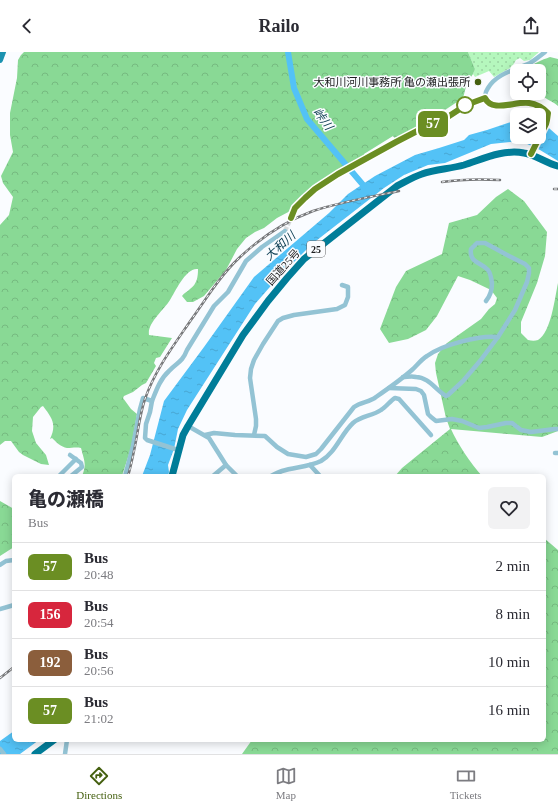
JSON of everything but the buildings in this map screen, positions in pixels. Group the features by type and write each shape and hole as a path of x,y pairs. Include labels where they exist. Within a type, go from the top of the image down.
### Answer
{"highway":[{"name":"国道25号","path":"172,474 176,449 183,435 243,335 268,301 304,259 327,240 392,190 422,173 463,165 507,152 531,152 551,164 558,166"},
{"path":"35,754 51,742"}],"main road":[{"path":"0,60 3,52"}],"street":[{"path":"531,152 546,124 548,113 534,104 527,103 493,106 485,98 485,94 487,89 499,77 514,68 529,63 545,52"},
{"path":"291,218 295,208 305,198 315,189 338,174 423,128 440,122 466,105 485,98"},
{"path":"176,449 147,440 145,438 146,424 152,402 160,383 168,372 184,358 187,350 214,306 228,292 246,261 262,247 285,231"},
{"path":"403,377 415,376 424,379 446,396 463,381 480,361 498,337 515,310 527,282 529,268 525,264 491,245 477,243 471,249 470,254 474,260 488,270 490,275 492,288 489,298 486,301"},
{"path":"254,435 256,419 250,378 254,360 263,344 278,321 283,318 337,309 346,305 348,287 342,284"},
{"path":"205,435 214,433 265,436 288,454 306,457 316,454 354,407 359,403 375,398 403,377 426,356 436,350 471,339 491,336 498,337"},
{"path":"389,388 416,389 421,391 424,395 428,414 436,421 452,419 462,421 479,428 512,423 521,430 531,432 558,429"},
{"path":"126,474 143,398 152,402"},
{"path":"276,474 310,465 322,460 328,455 355,421 361,417 381,410 395,398 399,399 431,435"},
{"path":"188,426 209,438 226,465 235,474"},
{"path":"70,455 81,463 82,467 73,474"},
{"path":"61,474 76,459"},
{"path":"215,474 226,465"},
{"path":"310,465 318,474"},
{"path":"0,565 6,561 12,560"},
{"path":"0,609 12,606"},
{"path":"65,754 67,742"},
{"path":"0,749 4,754"}],"green space":[{"path":"24,52 468,52 475,69 467,83 463,98 427,122 396,140 393,136 364,154 365,157 325,180 306,193 294,209 246,238 237,249 226,270 204,296 193,302 187,302 182,296 196,283 198,269 194,269 185,276 170,300 153,321 149,330 149,335 172,338 160,357 156,358 154,363 156,366 146,383 123,398 131,409 137,414 131,448 123,474 83,474 85,465 81,448 67,448 52,438 50,439 53,425 49,414 43,406 33,417 32,431 36,443 46,455 49,465 41,464 23,455 11,441 5,441 0,445 0,225 9,215 13,197 3,183 1,176 13,152 10,135 10,113 17,78 18,60"},
{"path":"468,52 539,52 530,60 524,61 520,58 516,60 514,64 510,64 510,68 494,77 489,71 475,77 473,74 475,69"},
{"path":"550,57 558,59 558,106 546,98 546,64 534,64"},
{"path":"508,189 524,201 547,232 545,256 537,283 521,322 521,333 528,340 533,341 538,340 542,336 552,314 558,283 558,431 542,437 451,429 473,466 480,474 397,474 450,429 446,418 436,373 435,363 438,354 447,343 481,319 495,304 497,298 491,290 458,276 437,316 426,330 408,339 389,343 380,329 396,287 406,271 442,254 449,223 477,215 496,197"},
{"path":"0,501 12,508 12,548 0,556"},
{"path":"546,540 558,550 558,754 242,754 251,742 546,742"}],"water":[{"path":"510,122 510,142 491,144 445,163 428,165 404,175 384,188 312,244 276,280 255,304 187,410 178,429 174,449 168,465 168,474 143,474 150,455 164,401 254,277 329,213 348,194 375,176 415,155 464,140 469,135"},
{"path":"546,126 558,136 558,161 527,144 546,144"},
{"path":"12,732 12,742 36,742 20,754 0,754 0,741"}],"waterway":[{"name":"峠川","path":"288,52 294,88 307,119 364,186"}],"tunnel":[{"path":"285,231 291,218"}],"railway":[{"path":"442,182 457,180 500,180"},
{"path":"129,474 140,417 149,388 165,358 232,265 265,237 283,225 303,215 334,205 399,191"},
{"path":"0,678 12,669"}],"bus line":[{"name":"57","path":"291,218 295,208 305,198 315,189 338,174 423,128 440,122 466,105 485,98 493,106 527,103 534,104 548,113 546,124 531,154"}],"place":[{"name":"大和川河川事務所 亀の瀬出張所","path":"478,82"}],"water label":[{"name":"大和川","path":"280,246"}]}
